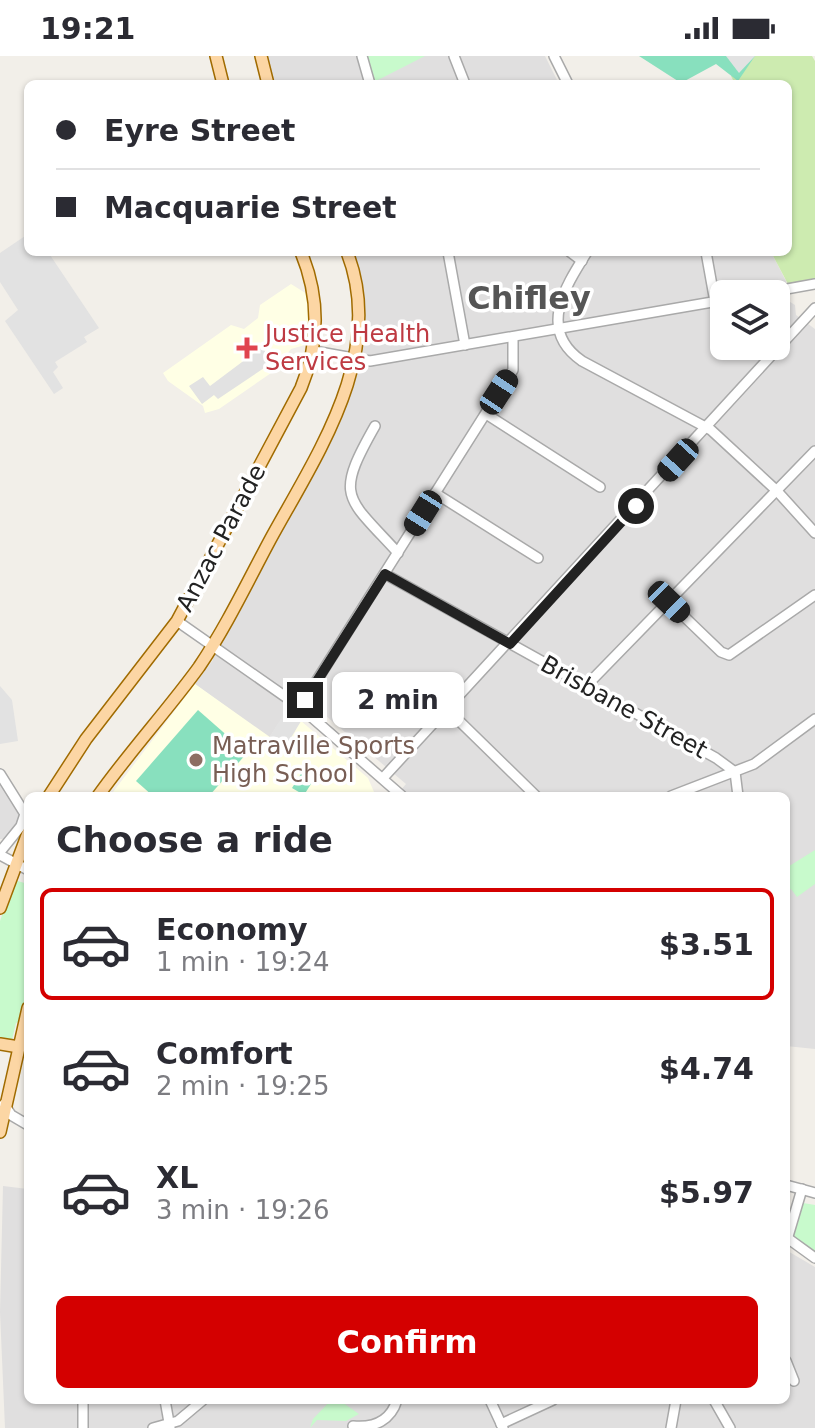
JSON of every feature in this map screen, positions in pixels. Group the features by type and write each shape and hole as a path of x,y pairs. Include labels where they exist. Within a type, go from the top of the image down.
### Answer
{"main road":[{"path":"216,56 222,80"},
{"path":"261,56 267,80"},
{"name":"Anzac Parade","path":"52,792 86,739 177,621 301,388 314,351 315,306 311,279 302,256"},
{"name":"Anzac Parade","path":"101,792 214,644 327,433 344,395 359,327 357,294 348,256"},
{"path":"0,908 24,842"},
{"path":"0,1044 23,1052"},
{"path":"0,1051 23,1052"},
{"path":"0,1131 4,1104 23,1052"}],"street":[{"path":"362,56 369,80"},
{"path":"454,56 463,80"},
{"path":"554,56 566,80"},
{"path":"449,256 465,345"},
{"path":"584,256 558,302 561,329 569,350 582,361 707,428 777,491 815,533"},
{"path":"707,256 714,280"},
{"path":"790,288 815,284"},
{"path":"314,351 370,361 710,303"},
{"path":"383,778 510,644 815,308"},
{"path":"300,707 513,370 513,337"},
{"path":"486,414 600,487"},
{"path":"375,426 352,468 348,490 354,505 398,553"},
{"path":"586,686 815,451"},
{"path":"435,493 538,558"},
{"name":"Brisbane Street","path":"385,574 716,758 735,772"},
{"path":"669,602 721,652 729,655 815,595"},
{"path":"177,621 300,707 398,792"},
{"path":"448,710 532,792"},
{"path":"682,792 754,764 815,719"},
{"path":"735,772 738,792"},
{"path":"0,774 24,810"},
{"path":"24,815 21,826 0,854 14,866 24,869"},
{"path":"0,1131 23,1123 4,1104"},
{"path":"790,1186 815,1193"},
{"path":"790,1226 802,1189"},
{"path":"790,1242 815,1258"},
{"path":"790,1371 794,1381"},
{"path":"83,1404 83,1428"},
{"path":"166,1404 169,1426"},
{"path":"153,1428 169,1426 198,1404"},
{"path":"353,1426 369,1427 384,1421 395,1404"},
{"path":"492,1404 502,1426 545,1404"},
{"path":"671,1428 675,1404"},
{"path":"716,1404 730,1428"}],"shaded area":[{"path":"261,56 545,56 557,80 267,80"},
{"path":"726,56 755,56 739,73"},
{"path":"24,237 24,256 51,256 99,328 84,337 87,342 55,362 58,367 53,372 63,388 54,394 5,321 18,310 0,282 0,253"},
{"path":"348,256 773,256 785,280 710,280 710,360 790,360 790,302 795,305 796,315 815,329 815,1049 790,1046 790,792 399,792 406,784 299,693 269,738 195,684 213,660 214,644 327,433 358,339"},
{"name":"Justice Health Services","path":"291,284 307,294 309,330 305,345 291,349 274,371 219,409 205,413 203,406 168,381 163,373 231,325 244,329 258,318 260,305"},
{"path":"262,347 273,362 218,399 214,395 202,404 189,386 203,377 210,386"},
{"name":"Matraville Sports High School","path":"195,684 284,747 301,721 368,778 374,792 113,792"},
{"path":"0,686 12,700 18,741 0,744"},
{"path":"285,712 301,721 285,748 269,738"},
{"path":"0,781 21,815 16,829 6,839 0,839"},
{"path":"3,1186 24,1189 24,1404 790,1404 790,1252 815,1267 815,1428 5,1428 0,1312"}],"green space":[{"path":"362,56 425,56 378,80 369,80"},
{"path":"639,56 755,56 739,80 716,64 687,80 676,80"},
{"path":"755,56 812,56 815,61 815,282 790,286 790,280 786,280 773,256 792,256 792,80 733,80 731,76 741,74"},
{"path":"198,710 247,753 213,792 148,792 136,781"},
{"path":"306,766 318,773 306,792 292,788"},
{"path":"815,850 815,884 797,897 790,890 790,866"},
{"path":"14,880 24,883 24,1011 22,1020 16,1023 12,1040 0,1038 0,921"},
{"path":"803,1203 815,1205 815,1255 792,1237"},
{"path":"327,1404 345,1404 359,1414 346,1421 317,1420 310,1428 313,1419"}],"place":[{"name":"Justice Health Services","path":"247,348"},
{"name":"Matraville Sports High School","path":"196,760"}],"district":[{"name":"Chifley","path":"529,298"}],"route":[{"path":"305,700 385,574 510,644 636,506"}]}
